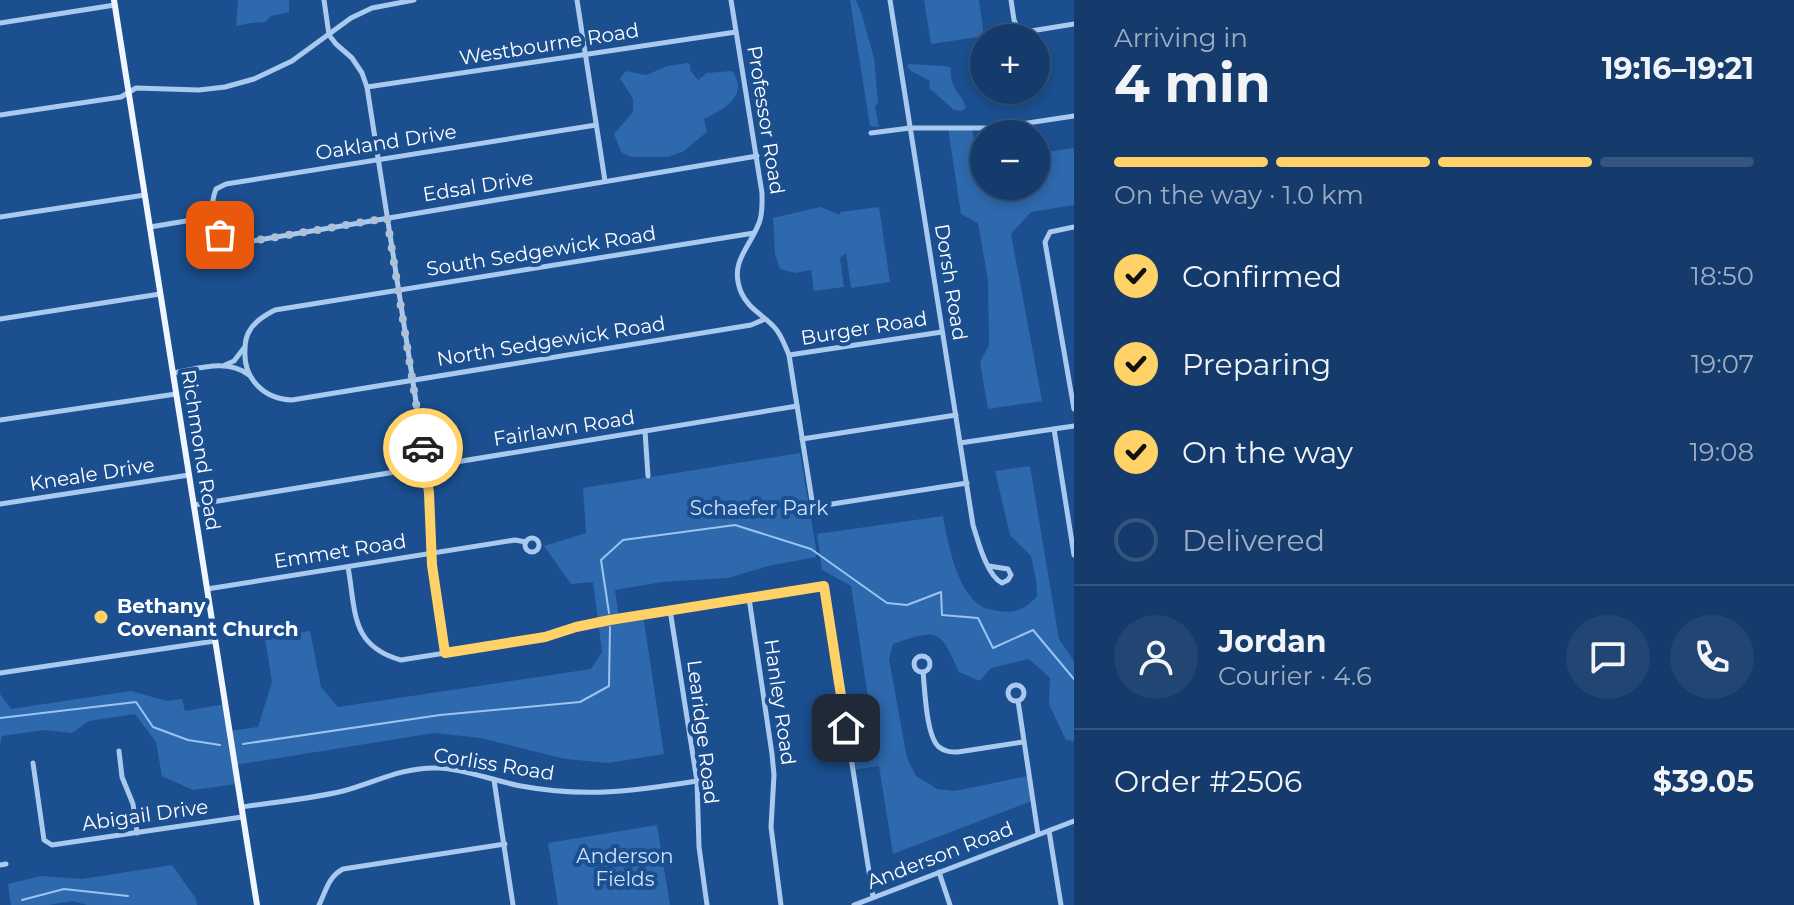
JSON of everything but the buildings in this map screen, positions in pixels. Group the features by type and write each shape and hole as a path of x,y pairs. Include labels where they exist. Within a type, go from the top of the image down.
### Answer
{"main road":[{"name":"Richmond Road","path":"115,3 257,905"}],"street":[{"path":"324,0 329,35 352,58 367,87 426,466 432,565 445,653"},
{"path":"0,115 121,97 136,88 199,90 254,79 292,61 338,26 372,8 414,0"},
{"path":"577,0 605,181"},
{"name":"Professor Road","path":"731,0 763,209 737,268 738,281 742,295 754,311 773,325 789,355 813,507 967,483"},
{"name":"Dorsh Road","path":"890,0 973,525 989,566"},
{"path":"1011,0 1014,20 1018,29 1025,32 1074,24"},
{"path":"0,23 115,3"},
{"name":"Westbourne Road","path":"367,87 736,32"},
{"path":"871,133 910,128 995,128 1074,116"},
{"name":"Oakland Drive","path":"198,219 212,206 216,189 226,184 596,125"},
{"name":"Edsal Drive","path":"198,219 215,226 224,239 241,243 757,156"},
{"path":"0,217 145,195"},
{"path":"212,206 215,226"},
{"path":"150,227 198,219"},
{"path":"1074,227 1050,232 1045,242 1074,409"},
{"name":"South Sedgewick Road","path":"224,365 234,361 245,346 251,328 275,310 754,233"},
{"path":"0,319 160,294"},
{"name":"North Sedgewick Road","path":"224,365 236,367 273,397 292,400 751,325 765,319"},
{"name":"Burger Road","path":"789,355 942,332"},
{"path":"245,346 245,362 250,378"},
{"path":"173,373 224,365"},
{"path":"0,420 176,394"},
{"name":"Fairlawn Road","path":"193,505 797,406"},
{"path":"802,439 956,415"},
{"path":"960,443 1074,426"},
{"path":"1054,429 1074,555"},
{"path":"645,431 648,476"},
{"name":"Kneale Drive","path":"0,504 189,475"},
{"name":"Emmet Road","path":"207,589 515,540 526,542"},
{"path":"348,567 360,631 373,649 401,660 534,639 590,624 670,610 824,586 873,897"},
{"name":"Hanley Road","path":"749,598 772,754 771,827 781,905"},
{"name":"Learidge Road","path":"670,610 697,781 699,847 707,905"},
{"path":"0,673 215,641"},
{"path":"923,672 931,732 937,745 948,752 958,752 1023,742"},
{"path":"1018,701 1038,834"},
{"path":"119,751 122,777 131,798 137,833"},
{"name":"Abigail Drive","path":"33,763 44,840 52,845 242,817"},
{"name":"Corliss Road","path":"241,807 345,790 390,774 437,768 523,786 582,793 632,791 697,781"},
{"path":"494,780 513,905"},
{"path":"1061,905 1048,831 1074,821"},
{"name":"Anderson Road","path":"854,905 1048,831"},
{"path":"319,905 336,873 343,869 505,844"},
{"path":"939,872 950,905"},
{"path":"325,890 327,905"}],"green space":[{"path":"238,0 289,0 289,12 271,16 265,22 236,26"},
{"path":"850,0 856,0 861,12 874,58 878,102 875,107 879,127 870,126"},
{"path":"924,0 979,0 982,24 970,24 970,38 931,44"},
{"path":"688,63 698,80 707,73 732,71 738,88 732,101 704,119 707,132 684,151 668,157 631,157 621,152 614,134 633,112 633,99 620,78 626,71 646,75 668,66"},
{"path":"907,66 951,68 954,86 966,108 954,110 929,88 930,81 911,71"},
{"path":"948,128 970,128 970,200 1050,200 1050,152 1074,148 1074,205 1031,212 1011,234 1042,401 988,409 980,362 989,345 988,280 978,223 961,214"},
{"path":"820,207 840,215 840,212 879,207 890,282 851,288 846,253 840,258 844,287 814,291 811,270 795,273 780,269 775,254 773,218"},
{"name":"Schaefer Park","path":"800,453 816,557 728,578 662,582 615,590 619,618 643,615 664,754 608,763 565,759 481,738 434,733 235,765 237,784 193,790 162,776 156,742 135,714 89,721 72,733 45,730 2,736 0,744 0,694 11,709 131,691 167,701 182,699 185,711 225,704 229,731 258,727 272,682 265,638 310,631 321,687 338,707 591,669 602,652 593,582 571,584 544,546 586,533 583,488"},
{"path":"1030,466 1059,639 1074,661 1074,741 1066,740 1049,704 1050,678 1029,659 991,668 980,681 959,672 947,647 936,636 929,634 893,644 889,659 907,758 916,776 937,789 955,791 1028,776 1032,801 893,854 879,766 853,770 846,728 872,723 851,586 822,570 817,534 943,516 954,565 972,599 987,609 1015,611 1037,596 1036,579 1031,556 1010,535 995,471"},
{"name":"Anderson Fields","path":"657,825 670,905 558,905 548,843"},
{"path":"172,865 197,905 87,905 73,901 11,905 8,884 41,876 82,879"}],"waterway":[{"path":"609,613 601,560 623,540 735,525 811,549 887,603 907,605 941,592 942,615 978,618 993,648 1033,630 1074,679"},
{"path":"243,744 440,715 580,702 609,686 610,627"},
{"path":"0,718 136,702 153,727 188,740 220,745"},
{"path":"22,900 64,889 128,896"}],"way so far":[{"path":"220,235 241,243 387,218 423,448"}],"place":[{"name":"Bethany Covenant Church","path":"101,617"}],"route":[{"path":"423,448 429,493 432,565 445,653 545,637 610,620 824,586 846,728"}]}
